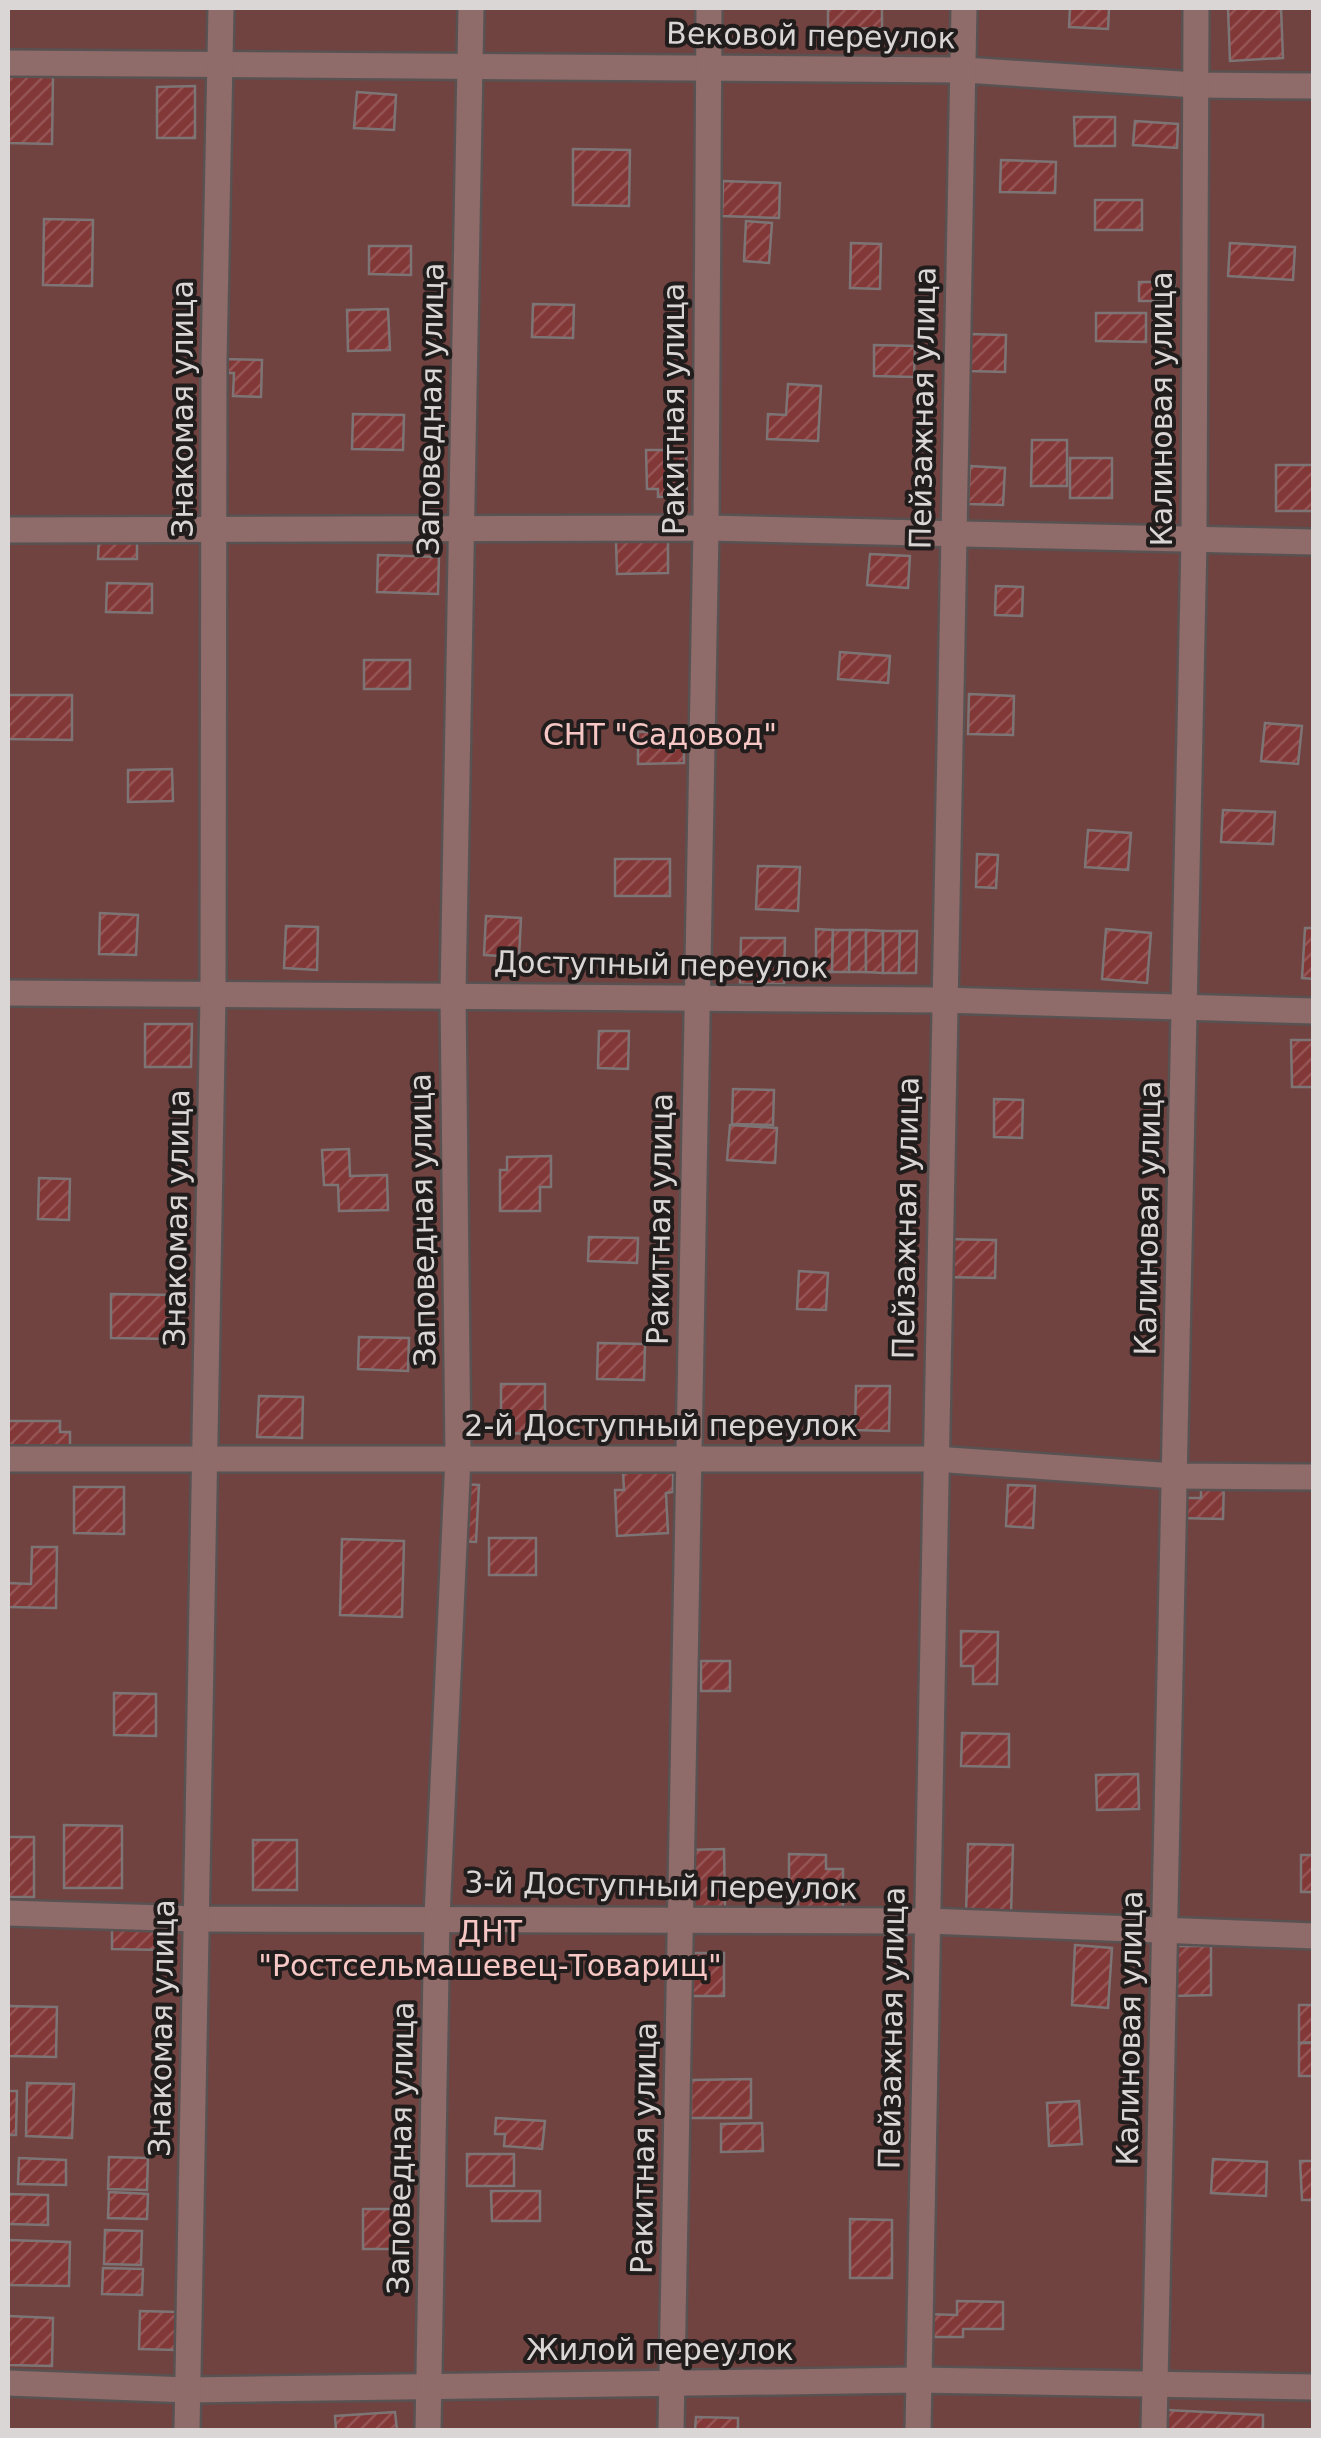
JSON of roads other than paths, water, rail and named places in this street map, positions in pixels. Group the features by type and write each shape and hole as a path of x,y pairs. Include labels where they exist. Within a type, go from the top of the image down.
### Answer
{"lane":[{"name":"Знакомая улица","path":"187,2430 213,996 221,8"},
{"name":"Заповедная улица","path":"428,2430 438,1916 458,1457 453,994 471,8"},
{"name":"Ракитная улица","path":"671,2430 706,528 709,8"},
{"name":"Пейзажная улица","path":"918,2430 942,1000 964,8"},
{"name":"Калиновая улица","path":"1154,2430 1194,540 1196,8"},
{"name":"Вековой переулок","path":"8,63 220,67 470,63 964,70 1196,84 1314,86"},
{"path":"8,530 706,528 1314,542"},
{"name":"Доступный переулок","path":"8,992 942,1000 1314,1011"},
{"name":"2-й Доступный переулок","path":"8,1459 935,1459 1175,1476 1314,1477"},
{"name":"3-й Доступный переулок","path":"8,1913 196,1919 438,1916 927,1920 1164,1933 1314,1936"},
{"name":"Жилой переулок","path":"8,2383 188,2390 918,2380 1314,2386"}],"park label":[{"name":"СНТ \"Садовод\"","path":"660,735"},
{"name":"ДНТ \"Ростсельмашевец-Товарищ\"","path":"490,1949"}]}
